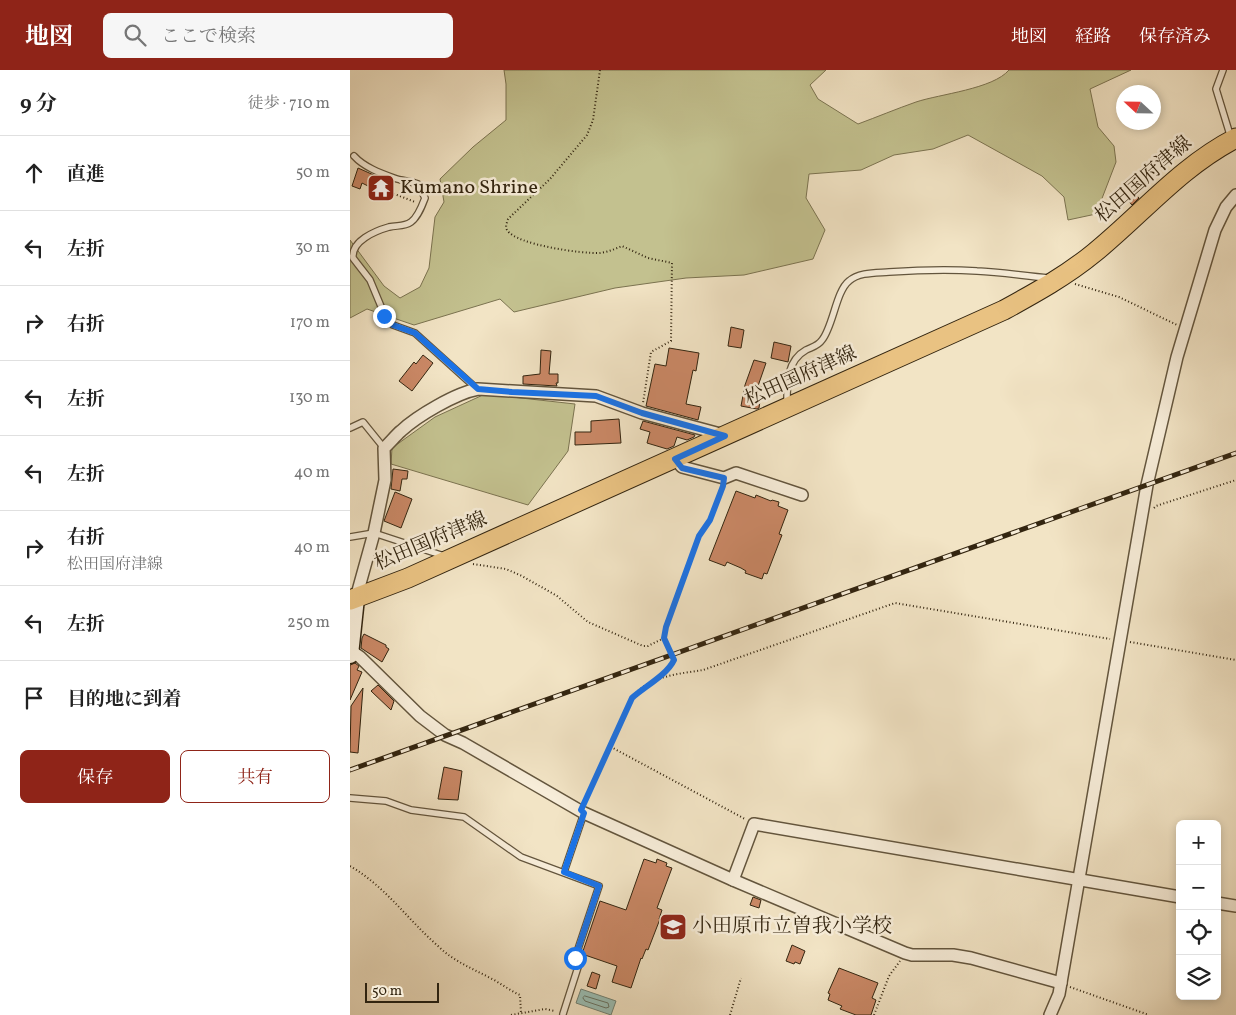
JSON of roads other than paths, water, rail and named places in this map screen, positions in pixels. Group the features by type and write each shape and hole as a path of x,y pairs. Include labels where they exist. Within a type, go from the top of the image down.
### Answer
{"main road":[{"name":"松田国府津線","path":"353,599 408,578 1004,310 1059,279 1094,253 1188,168 1234,139"},
{"path":"350,652 353,599"}],"street":[{"path":"1050,1015 1059,994 1080,880 1147,486 1177,357 1215,230 1226,207 1236,195"},
{"path":"353,599 374,533 385,480 384,448 401,430 454,397 478,389 596,396 642,413 725,436"},
{"path":"675,459 682,468 724,478 736,473 802,495"},
{"path":"350,652 360,656 420,716 445,736 463,743 582,812 733,880 905,953 912,955 953,955 971,958 1061,983"},
{"path":"733,880 754,824 1176,896"},
{"path":"1221,904 1236,906"}],"lane":[{"path":"1223,70 1216,89 1234,139"},
{"path":"354,156 361,164 395,179 418,184 425,198 412,221 404,226 389,227 364,238 354,249 353,258 370,280 384,316 393,325 415,333 478,389"},
{"path":"787,409 787,382 791,368 796,358 805,350 815,347 822,341 842,291 848,281 866,274 925,270 978,271 1059,279"},
{"path":"350,428 363,422 384,448"},
{"path":"350,537 374,533 455,557"},
{"path":"350,798 386,802 411,810 464,817 521,857 599,886 575,958 579,964 564,1014"},
{"path":"564,872 582,812"}],"water":[{"path":"581,989 616,1001 611,1015 576,1003"}],"railway":[{"path":"350,770 1236,453"}],"place":[{"name":"Kumano Shrine","path":"381,188"},
{"name":"小田原市立曽我小学校","path":"673,927"}]}
